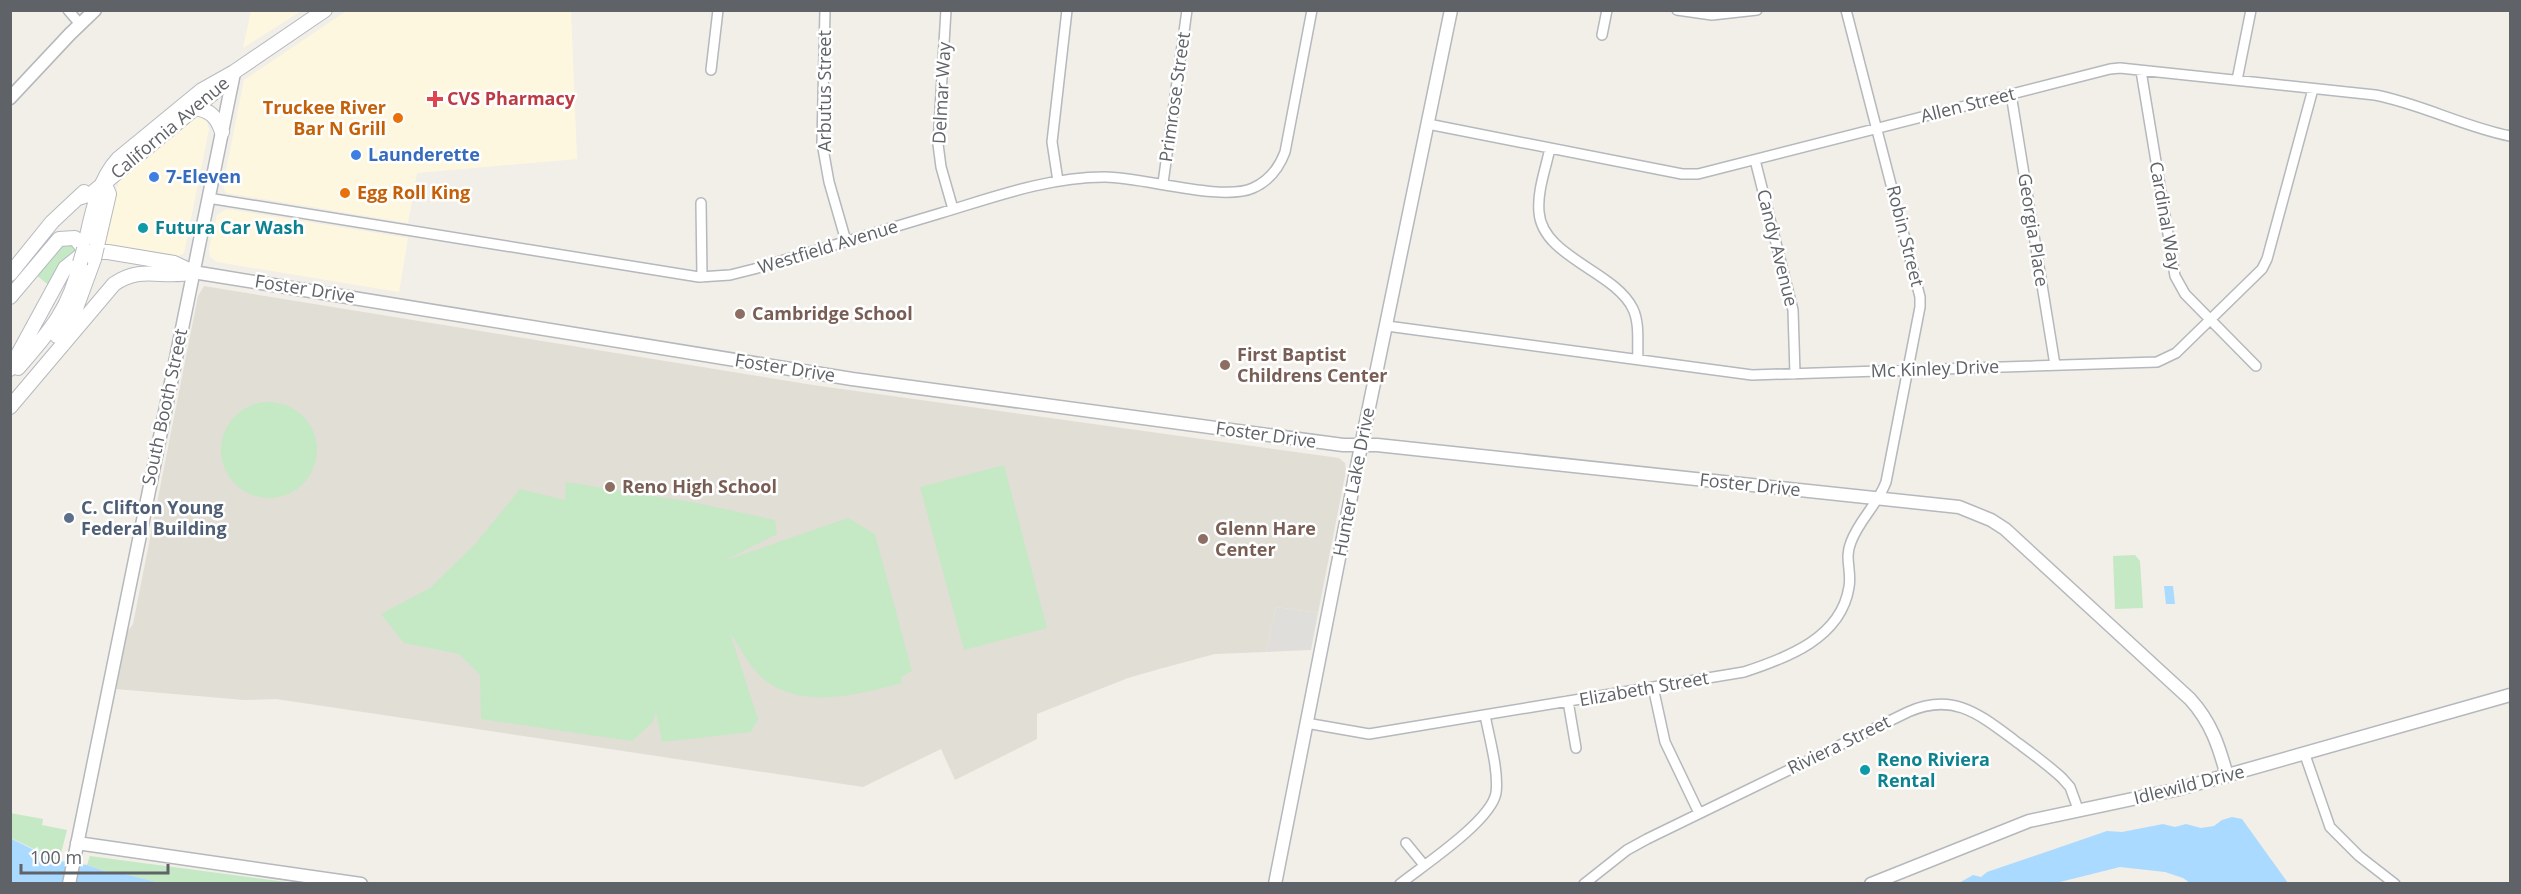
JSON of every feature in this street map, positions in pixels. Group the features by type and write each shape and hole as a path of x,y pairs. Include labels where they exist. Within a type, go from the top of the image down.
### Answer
{"main road":[{"name":"California Avenue","path":"104,183 111,165 202,90 234,72 325,10"},
{"name":"California Avenue","path":"10,274 52,222 78,198 87,197 226,84 234,72"},
{"path":"194,108 202,109 214,117 222,132"},
{"path":"10,393 69,321 83,290 95,202 104,183"},
{"path":"10,297 58,239 75,238 89,254"},
{"path":"10,369 65,268 80,256 94,252 108,252 174,263 193,272"},
{"path":"10,376 54,326 65,309 89,254"},
{"path":"10,407 114,284 130,274 140,272 179,276 193,272"}],"street":[{"path":"68,10 80,24"},
{"path":"10,98 95,10"},
{"path":"711,70 718,10"},
{"name":"Arbutus Street","path":"825,10 822,143 829,183 846,242"},
{"name":"Delmar Way","path":"946,10 938,144 941,167 953,209"},
{"path":"1058,180 1052,142 1067,10"},
{"name":"Primrose Street","path":"1163,183 1187,10"},
{"name":"Westfield Avenue","path":"208,198 702,277 730,275 754,269 1058,180 1104,177 1163,183 1217,192 1241,192 1264,182 1274,173 1283,158 1289,137 1312,10"},
{"name":"Hunter Lake Drive","path":"1275,884 1361,446 1451,10"},
{"path":"1602,35 1607,10"},
{"path":"1677,10 1712,15 1757,10"},
{"name":"Robin Street","path":"1846,10 1920,297 1920,307 1886,482 1878,498"},
{"path":"2237,80 2251,10"},
{"name":"Allen Street","path":"1428,124 1689,175 2110,69 2237,80 2394,99 2481,130 2511,136"},
{"name":"Cardinal Way","path":"2141,70 2175,276 2186,294 2256,366"},
{"name":"South Booth Street","path":"69,884 234,72"},
{"name":"Mc Kinley Drive","path":"1387,326 1752,375 2157,362 2176,353 2262,269 2267,259 2313,89"},
{"name":"Georgia Place","path":"2011,94 2055,365"},
{"path":"1550,147 1539,202 1541,224 1553,241 1629,301 1637,321 1638,359"},
{"name":"Candy Avenue","path":"1755,160 1793,310 1796,374"},
{"path":"701,203 702,277"},
{"name":"Foster Drive","path":"193,272 898,386 1361,446 1377,445 1959,507 1975,512 2004,529 2200,710 2216,737 2227,776"},
{"name":"Elizabeth Street","path":"1306,723 1369,734 1744,672 1762,666 1817,640 1825,633 1846,600 1850,581 1847,562 1851,540 1878,498"},
{"path":"1653,687 1665,742 1699,813"},
{"name":"Idlewild Drive","path":"1871,884 2029,821 2078,809 2141,798 2227,776 2511,695"},
{"path":"1568,701 1576,748"},
{"name":"Riviera Street","path":"1584,884 1627,850 1908,712 1928,705 1942,704 1969,709 1982,716 2053,770 2070,787 2078,809"},
{"path":"1400,884 1480,820 1492,804 1496,784 1485,715"},
{"path":"2305,755 2330,827 2359,856 2395,884"},
{"path":"1406,843 1424,865"},
{"path":"76,848 361,884"}],"shaded area":[{"path":"251,10 301,11 243,48"},
{"path":"348,10 571,11 577,159 417,173 408,223 226,193 223,186 244,80"},
{"path":"199,116 207,121 209,129 184,253 177,257 103,246 119,180 192,119"},
{"path":"227,209 408,238 399,292 217,262 210,257 209,249 217,215"},
{"name":"Reno High School","path":"204,286 813,385 1339,458 1345,463 1346,471 1318,613 1276,607 1266,652 1215,654 1163,668 1128,678 1037,714 1037,739 955,780 941,749 863,787 276,699 244,700 116,689 127,632 133,624 198,296"},
{"path":"1276,607 1318,613 1311,650 1266,652"}],"green space":[{"path":"64,243 73,245 77,253 50,286 36,275"},
{"path":"269,402 287,406 303,416 313,432 317,450 313,468 303,484 287,494 269,498 251,494 235,484 225,468 221,450 225,432 235,416 251,406"},
{"path":"1004,465 1047,628 964,650 920,487"},
{"path":"566,482 697,503 775,520 777,534 724,561 848,518 875,534 912,671 901,677 902,683 850,695 815,697 798,695 781,690 760,676 730,633 758,719 751,732 662,742 656,712 653,722 632,741 481,719 480,675 459,654 404,643 381,614 430,588 476,543 520,489 565,500"},
{"path":"2135,555 2140,561 2143,608 2115,609 2113,556"},
{"path":"10,813 43,819 42,825 67,830 59,861 11,838"},
{"path":"90,856 293,883 160,883 121,873 107,872 87,865"}],"water":[{"path":"2164,586 2173,586 2175,604 2166,604"},
{"path":"2232,817 2242,819 2288,883 2190,883 2165,872 2120,867 2056,883 1959,883 1973,875 1981,877 1987,872 2107,831 2122,832 2163,824 2175,827 2186,824 2201,828 2214,826"},
{"path":"10,838 54,860 87,865 107,872 121,873 160,883 11,883"}],"place":[{"name":"CVS Pharmacy","path":"435,99"},
{"name":"Truckee River Bar N Grill","path":"398,118"},
{"name":"Launderette","path":"356,155"},
{"name":"7-Eleven","path":"154,177"},
{"name":"Egg Roll King","path":"345,193"},
{"name":"Futura Car Wash","path":"143,228"},
{"name":"Cambridge School","path":"740,314"},
{"name":"First Baptist Childrens Center","path":"1225,365"},
{"name":"Reno High School","path":"610,487"},
{"name":"C. Clifton Young Federal Building","path":"69,518"},
{"name":"Glenn Hare Center","path":"1203,539"},
{"name":"Reno Riviera Rental","path":"1865,770"}]}
